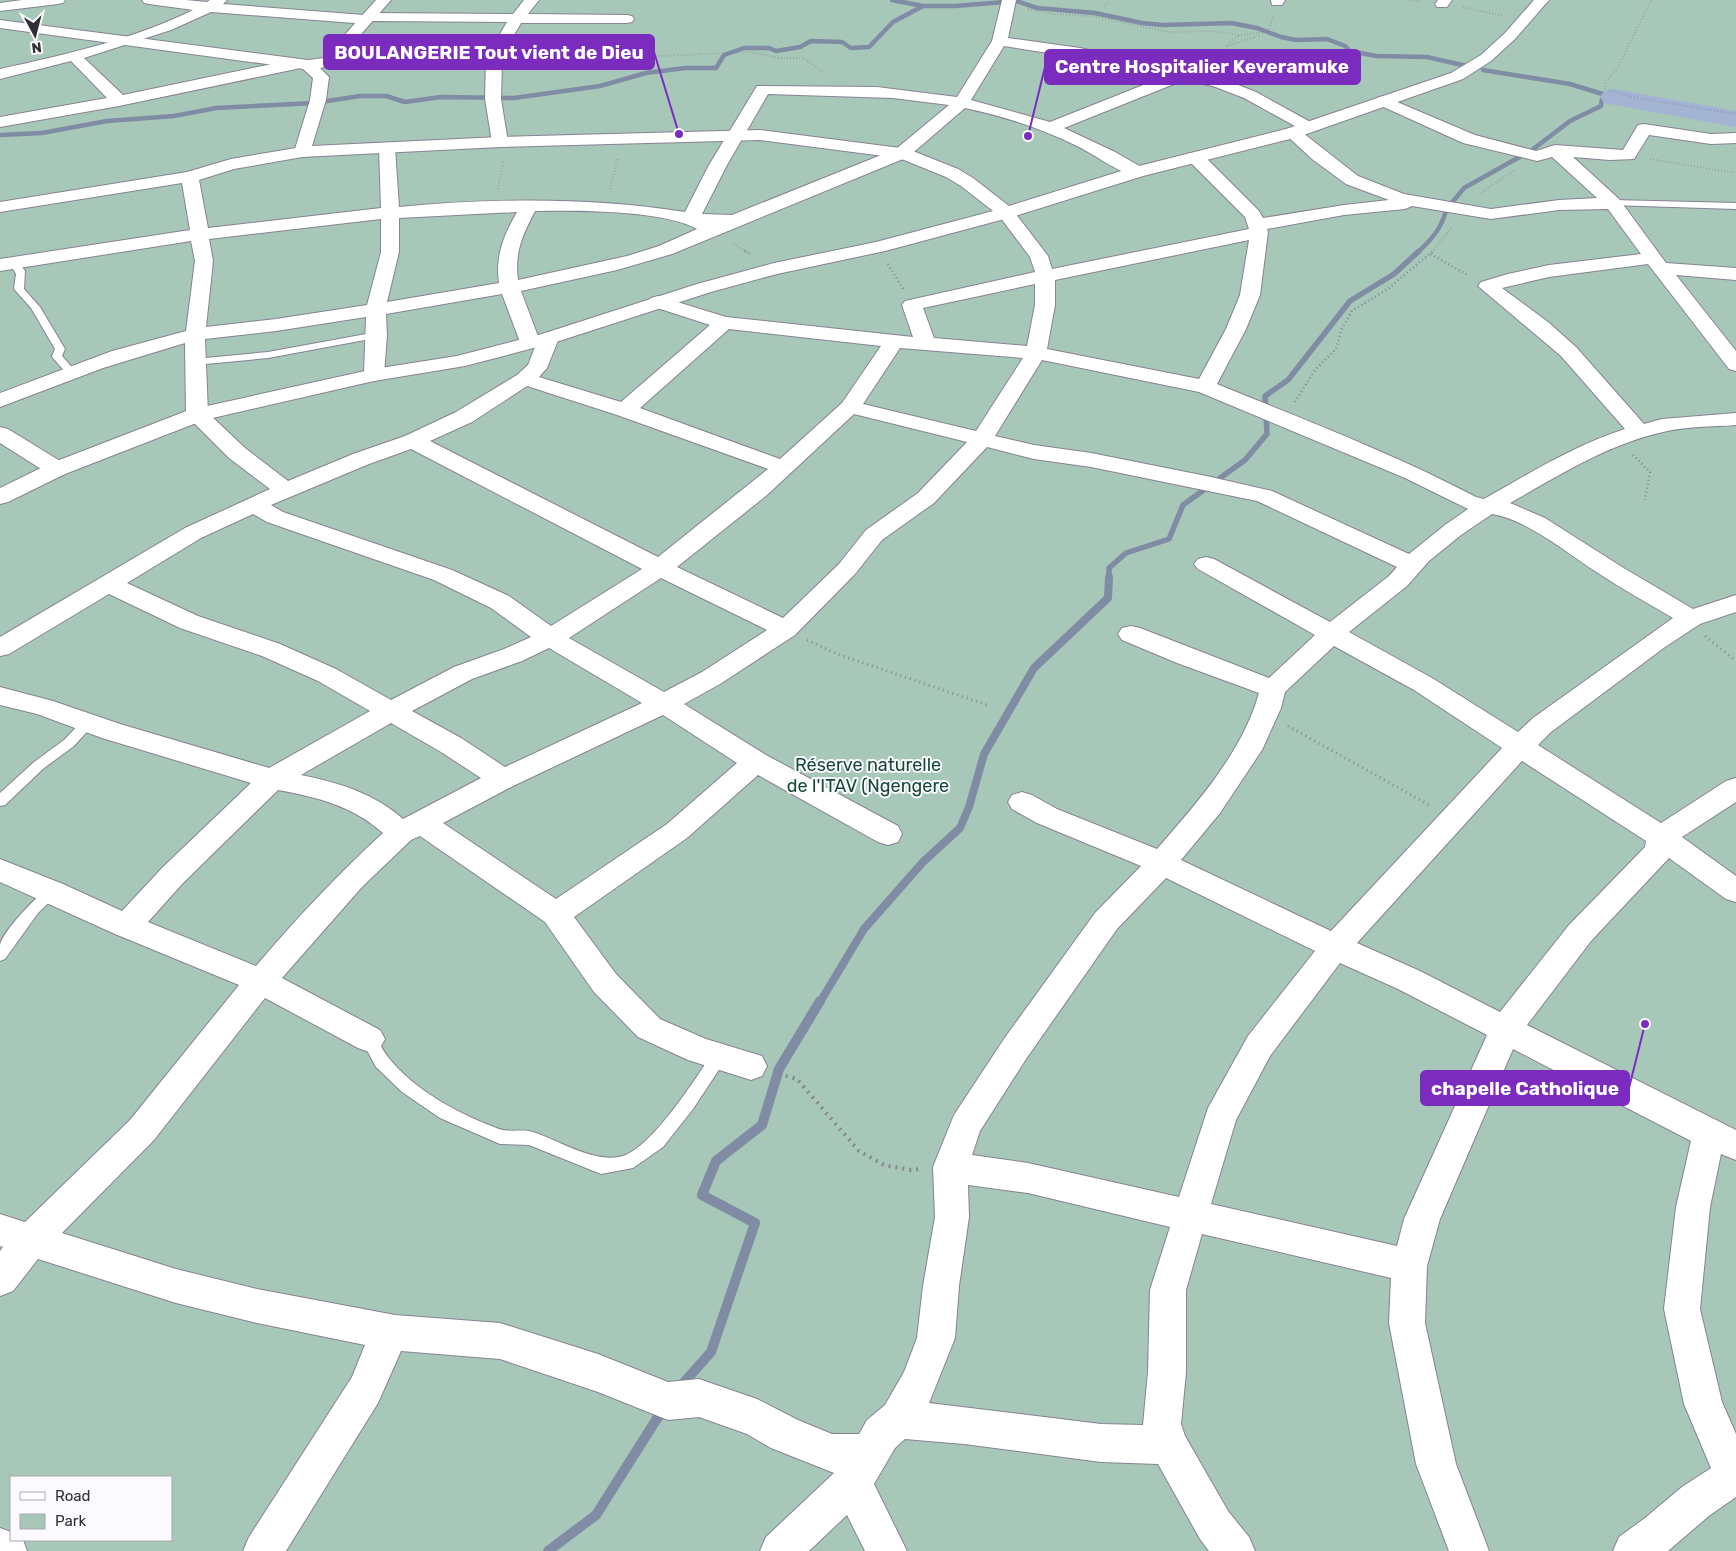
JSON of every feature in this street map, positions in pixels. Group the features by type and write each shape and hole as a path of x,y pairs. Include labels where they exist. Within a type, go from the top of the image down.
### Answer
{"street":[{"path":"0,7 58,0"},
{"path":"150,0 215,3 278,14 368,18 627,19"},
{"path":"302,152 316,104 321,77 329,62 384,0"},
{"path":"504,142 494,100 494,57 516,19 532,0"},
{"path":"0,497 56,470 197,415 374,375 458,362 540,340 658,302 774,269 878,247 1006,212 1137,172 1300,130 1457,76 1486,58 1542,0"},
{"path":"0,401 70,372 137,350 195,335 273,326 510,288 642,258 678,246 712,229 902,152 920,139 961,103 1000,41 1008,2"},
{"path":"0,74 75,57 127,40 168,26 215,3"},
{"path":"0,24 273,59 302,65 321,77"},
{"path":"1000,41 1080,53 1217,82 1250,95 1300,130 1318,155 1352,180 1399,198 1459,210 1491,214 1558,205 1613,203"},
{"path":"75,57 118,101"},
{"path":"0,122 302,65 329,62 494,57 621,58"},
{"path":"1050,128 1131,98 1186,74"},
{"path":"691,218 718,165 764,89 807,92 895,93 961,103 1022,118 1084,141 1137,172"},
{"path":"831,107 848,92"},
{"path":"1383,101 1469,139 1537,156 1546,151 1555,150 1628,155 1644,129 1711,139 1736,138"},
{"path":"0,207 190,176 231,164 302,152 504,142 776,136 902,152 960,178 1006,212 1039,256 1045,275 1045,305 1036,353 982,439 926,498 874,535 847,570 786,629 711,678 664,704 504,779 412,828 352,879 316,917 142,1130 16,1235 0,1279"},
{"path":"374,375 378,335 376,309 390,252 388,148"},
{"path":"1555,150 1613,203 1736,364"},
{"path":"1195,157 1253,215 1257,229 1250,296 1236,330 1205,387"},
{"path":"190,176 201,233 204,261 195,335 197,415 237,453 286,490"},
{"path":"926,344 912,305 1257,229 1379,206 1422,203"},
{"path":"7,264 72,252 201,233 390,212 529,206 597,207 660,212 691,218 718,220 740,218"},
{"path":"0,648 193,533 286,490 360,459 413,441 464,417 524,379 537,368 540,340 510,288 507,270 509,246 529,206"},
{"path":"691,218 712,229"},
{"path":"1488,286 1515,276 1539,271 1657,263 1736,274"},
{"path":"1488,286 1529,316 1559,342 1591,376 1628,436"},
{"path":"658,302 724,323 894,341 1036,353 1205,387 1284,418 1413,474 1470,503 1510,510 1537,523 1613,572 1691,618"},
{"path":"625,410 724,323"},
{"path":"126,926 173,875 272,779 391,711 463,673 514,655 550,638 660,568 759,490 783,466 850,407 894,341"},
{"path":"524,379 625,410 690,435 783,466"},
{"path":"850,407 1034,452 1091,460 1264,496 1413,565"},
{"path":"780,1551 861,1468 881,1434 899,1419 919,1383 936,1338 941,1286 952,1217 950,1167 966,1125 1015,1049 1106,921 1162,863 1210,806 1252,743 1269,701 1330,635 1398,581 1413,565 1453,530 1488,506 1559,466 1628,436 1662,424 1736,418"},
{"path":"0,434 56,470"},
{"path":"413,441 660,568 786,629"},
{"path":"254,505 275,517 443,575 500,602 550,638 664,704 756,762 888,834"},
{"path":"1206,564 1330,635 1423,684 1661,837 1736,892"},
{"path":"107,584 189,622 279,654 327,676 451,745 504,779"},
{"path":"1235,1551 1214,1525 1169,1445 1162,1424 1166,1372 1168,1290 1189,1215 1220,1118 1259,1046 1335,947 1520,746 1542,725 1595,685 1691,618 1736,604"},
{"path":"1131,634 1186,657 1269,701"},
{"path":"0,696 44,707 88,723 272,779 296,783 349,798 412,828 556,914 605,983 649,1028 699,1050 751,1066"},
{"path":"556,914 676,831 756,762"},
{"path":"1469,1551 1436,1464 1407,1323 1410,1266 1422,1219 1506,1028 1580,933 1658,852 1661,837 1736,788"},
{"path":"1022,802 1047,816 1162,863 1335,947 1409,980 1722,1139 1693,1208 1682,1309 1703,1404 1735,1477 1710,1491 1649,1542 1633,1551"},
{"path":"0,870 126,926 262,981 369,1039"},
{"path":"950,1167 1028,1178 1410,1266"},
{"path":"16,1235 176,1286 257,1306 388,1332 500,1341 598,1374 668,1401 699,1398 757,1418 785,1434 832,1453 861,1468 887,1551"},
{"path":"263,1551 366,1390 379,1361 388,1332"},
{"path":"899,1419 964,1425 1101,1443 1169,1445"},
{"path":"0,1548 7,1551"}],"lane":[{"path":"1613,203 1736,206"},
{"path":"7,264 20,268 22,278 19,289 39,314 60,349 57,356 70,372"},
{"path":"195,362 268,355 378,335"},
{"path":"0,801 39,765 70,743 88,723"},
{"path":"0,954 33,908 53,892"},
{"path":"369,1039 382,1062 408,1087 446,1113 500,1137 530,1138 601,1166 628,1163 657,1142 687,1104 720,1056"}],"path":[{"path":"1104,7 1110,0"},
{"path":"1410,0 1444,2 1523,21"},
{"path":"1651,0 1618,69 1605,82 1605,89 1632,97 1736,114"},
{"path":"1225,47 1268,32 1278,1"},
{"path":"1008,2 1052,14 1092,16 1169,32 1211,31 1239,35 1264,34"},
{"path":"1186,74 1201,68 1239,35"},
{"path":"621,58 750,52 780,58 804,58 848,92"},
{"path":"597,207 612,186 621,139"},
{"path":"494,207 504,142"},
{"path":"1628,155 1736,173"},
{"path":"1284,418 1316,370 1336,349 1342,328 1352,311 1389,288 1431,254 1451,228 1459,210 1537,156"},
{"path":"712,229 774,269"},
{"path":"878,247 912,305"},
{"path":"1431,254 1488,286"},
{"path":"1628,436 1650,472 1645,500"},
{"path":"1691,618 1706,638 1736,661"},
{"path":"786,629 837,654 990,706"},
{"path":"1269,701 1453,818"},
{"path":"785,1076 796,1079 859,1151 884,1165 911,1170 950,1167"}],"green space":[{"name":"Réserve naturelle de l'ITAV (Ngengere","path":"0,0 1736,0 1736,1551 0,1551"}],"waterway":[{"path":"892,0 923,6"},
{"path":"923,6 955,6 1016,1 1037,8 1095,13 1142,23 1163,25 1231,23 1257,28 1281,37 1296,40 1327,39 1345,46 1350,51 1376,56 1427,57 1471,67"},
{"path":"0,135 42,133 107,121 174,116 216,108 314,103 360,96 386,96 405,102 441,97 514,98 600,86 646,73 685,68 716,68 724,55 744,48 769,48 776,51 800,47 811,41 842,42 851,48 869,47 893,22 923,6"},
{"path":"1483,70 1570,84 1612,97"},
{"path":"1450,205 1464,188 1532,150 1570,121 1601,106 1602,99 1614,97"},
{"path":"1614,97 1736,119"},
{"path":"1419,251 1435,234 1446,211"},
{"path":"1109,577 1109,568 1126,553 1169,539 1183,505 1245,460 1267,434 1265,396 1288,380 1350,301 1394,274 1419,251"},
{"path":"820,1002 864,929 923,862 960,828 969,807 984,754 1034,668 1108,598 1109,577"},
{"path":"679,1388 711,1352 755,1223 702,1195 716,1161 762,1125 779,1069 820,1001"},
{"path":"548,1551 596,1515 663,1409"}],"place":[{"name":"BOULANGERIE Tout vient de Dieu","path":"679,134"},
{"name":"Centre Hospitalier Keveramuke","path":"1028,136"},
{"name":"chapelle Catholique","path":"1645,1024"}]}
